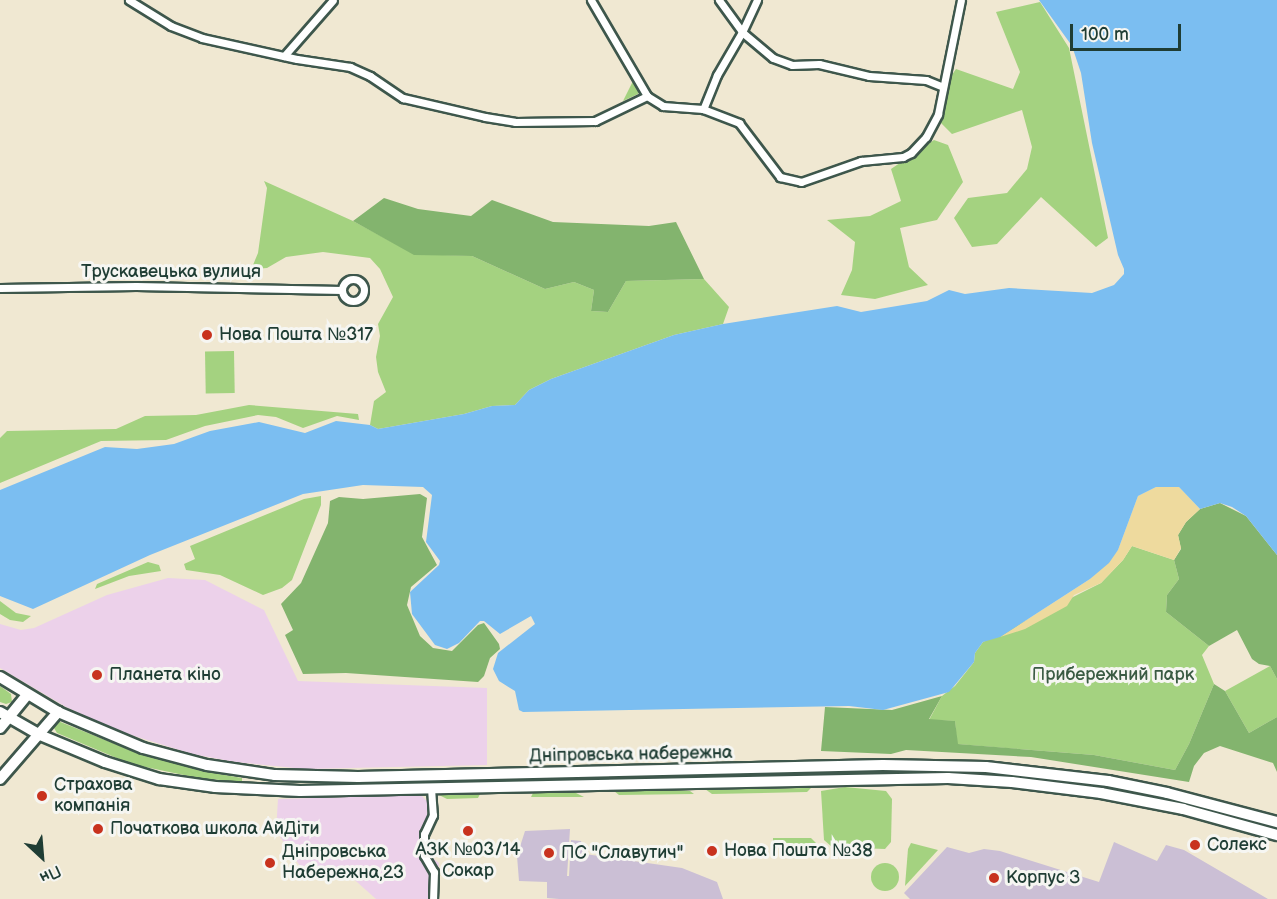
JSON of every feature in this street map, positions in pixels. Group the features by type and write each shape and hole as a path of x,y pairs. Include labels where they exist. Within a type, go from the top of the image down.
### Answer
{"main road":[{"name":"Дніпровська набережна","path":"0,677 58,712 142,748 207,765 275,775 327,778 883,765 975,766 1058,773 1108,781 1167,793 1277,822"},
{"path":"0,728 5,715 27,695"},
{"path":"0,779 58,712"},
{"name":"Дніпровська набережна","path":"5,715 40,735 112,764 187,784 275,791 887,778 982,780 1071,788 1139,800 1277,835"}],"street":[{"path":"129,0 171,26 202,38 350,68 370,76 403,98 515,122 595,121 647,96"},
{"path":"284,56 333,0"},
{"path":"591,0 647,96 663,106 703,110 739,123 780,177 801,182 861,161 891,160 911,153 934,124 941,86 954,41 961,0"},
{"path":"719,0 742,33 773,58 792,64 819,64 869,76 926,80 941,86"},
{"path":"703,110 717,75 742,33 757,0"},
{"name":"Трускавецька вулиця","path":"0,288 148,286 342,290"},
{"path":"431,788 434,815 424,834 424,855 434,872 432,899"}],"shaded area":[{"path":"168,578 205,580 264,610 298,681 487,688 487,765 305,769 235,762 192,754 112,729 66,707 0,668 0,624 21,630 34,628 107,595"},
{"path":"421,795 427,801 428,854 439,863 436,899 376,899 348,874 329,868 300,866 276,831 278,799"},
{"path":"570,829 567,876 569,876 571,840 581,841 585,854 682,868 717,882 723,899 547,898 547,882 519,881 517,856 525,831"},
{"path":"1114,842 1157,861 1166,845 1184,850 1268,899 910,899 904,893 947,847 969,853 984,849 1000,851 1099,882"}],"green space":[{"path":"1040,2 1069,48 1108,238 1096,247 1041,197 997,244 972,247 954,218 968,198 1007,193 1027,169 1032,147 1022,110 952,134 939,121 947,82 956,69 1013,89 1020,72 996,12"},
{"path":"634,79 639,87 638,94 623,101"},
{"path":"934,140 948,145 963,182 937,220 900,228 909,267 928,285 875,299 841,295 852,270 855,242 827,220 870,216 901,201 891,169"},
{"path":"264,181 353,221 414,254 472,256 545,289 574,282 594,290 591,311 608,312 626,281 704,279 729,307 723,324 674,335 551,379 529,390 515,405 492,406 464,414 378,429 370,425 374,401 386,392 378,372 376,357 380,336 378,324 393,297 380,269 370,258 323,252 286,257 267,268 242,270 253,265 258,253 267,188"},
{"path":"384,198 418,209 471,216 492,200 553,222 649,226 676,222 704,279 626,281 608,312 591,311 594,290 574,282 545,289 472,256 414,255 353,221"},
{"path":"234,351 235,393 206,393 205,352"},
{"path":"249,405 358,414 359,420 337,416 303,428 276,417 258,415 205,426 166,440 101,441 0,483 0,438 7,431 116,429 145,416 196,415"},
{"path":"420,494 427,498 422,537 437,565 411,587 407,605 420,636 433,648 452,651 478,625 484,623 500,649 490,658 484,676 478,682 346,673 303,674 285,635 293,630 281,604 301,583 328,523 330,501 339,497 363,499"},
{"path":"321,496 321,505 292,580 282,588 263,595 220,575 186,570 184,564 195,559 190,546 304,499"},
{"path":"1220,503 1246,516 1277,555 1277,679 1270,666 1259,664 1252,659 1237,630 1209,646 1166,612 1167,595 1179,579 1174,560 1181,549 1178,535 1186,522 1200,509"},
{"name":"Прибережний парк","path":"1132,546 1174,560 1179,579 1167,595 1166,612 1209,646 1202,655 1214,684 1189,744 1175,770 1094,755 957,744 955,721 929,720 942,696 955,686 974,662 975,653 983,642 1101,583 1123,560"},
{"path":"148,562 159,565 161,571 129,576 95,589 97,584"},
{"path":"0,601 16,613 31,616 23,622 10,620 0,614"},
{"path":"1270,666 1277,679 1277,717 1249,733 1225,691"},
{"path":"1214,684 1225,691 1249,733 1277,717 1277,772 1273,763 1220,746 1204,753 1194,766 1189,782 1031,757 906,750 891,754 821,751 825,707 892,710 942,696 929,719 955,721 958,744 1094,755 1175,770 1189,744"},
{"path":"0,686 11,694 12,702 6,704 0,702"},
{"path":"58,721 135,752 202,771 242,778 242,782 198,778 131,764 57,733 54,728"},
{"path":"845,787 886,791 892,799 891,842 885,849 832,847 824,840 821,791"},
{"path":"811,788 807,792 712,794 705,789"},
{"path":"614,791 690,791 694,794 619,795"},
{"path":"574,792 584,797 531,797 533,793"},
{"path":"480,794 478,798 447,799 439,795"},
{"path":"773,838 811,838 816,843 815,845 773,842"},
{"path":"911,843 938,850 905,886 908,849"},
{"path":"885,863 895,867 899,877 895,887 885,891 875,887 871,877 875,867"}],"sand":[{"path":"1169,485 1179,487 1200,509 1186,522 1178,535 1181,548 1174,560 1132,546 1123,560 1101,583 1074,595 1067,606 1025,629 1000,637 1090,579 1118,550 1138,496 1156,487"}],"water":[{"path":"1039,0 1277,0 1277,555 1246,516 1232,507 1220,503 1200,509 1179,487 1156,487 1138,496 1118,550 1109,563 1090,579 1000,637 983,642 975,653 974,662 949,692 883,710 849,706 523,712 519,710 515,691 499,681 493,669 498,653 535,624 531,616 500,634 484,621 480,621 459,643 447,649 435,645 412,614 410,592 439,565 440,561 426,542 432,495 423,487 363,485 303,494 150,555 33,609 0,596 0,490 105,447 137,449 174,444 210,431 259,422 305,433 336,421 370,425 378,429 464,414 492,406 515,405 529,390 551,379 674,335 723,324 837,306 861,312 927,301 949,290 965,294 1009,288 1092,293 1114,285 1124,274 1124,269 1118,255 1092,143 1081,73 1072,46"}],"place":[{"name":"Нова Пошта №317","path":"207,335"},
{"name":"Планета кіно","path":"97,675"},
{"name":"Страхова компанія","path":"42,796"},
{"name":"Початкова школа АйДіти","path":"98,829"},
{"name":"АЗК №03/14 Сокар","path":"468,831"},
{"name":"Солекс","path":"1195,845"},
{"name":"Нова Пошта №38","path":"712,851"},
{"name":"ПС \"Славутич\"","path":"549,853"},
{"name":"Дніпровська Набережна,23","path":"270,863"},
{"name":"Корпус З","path":"994,878"}]}
